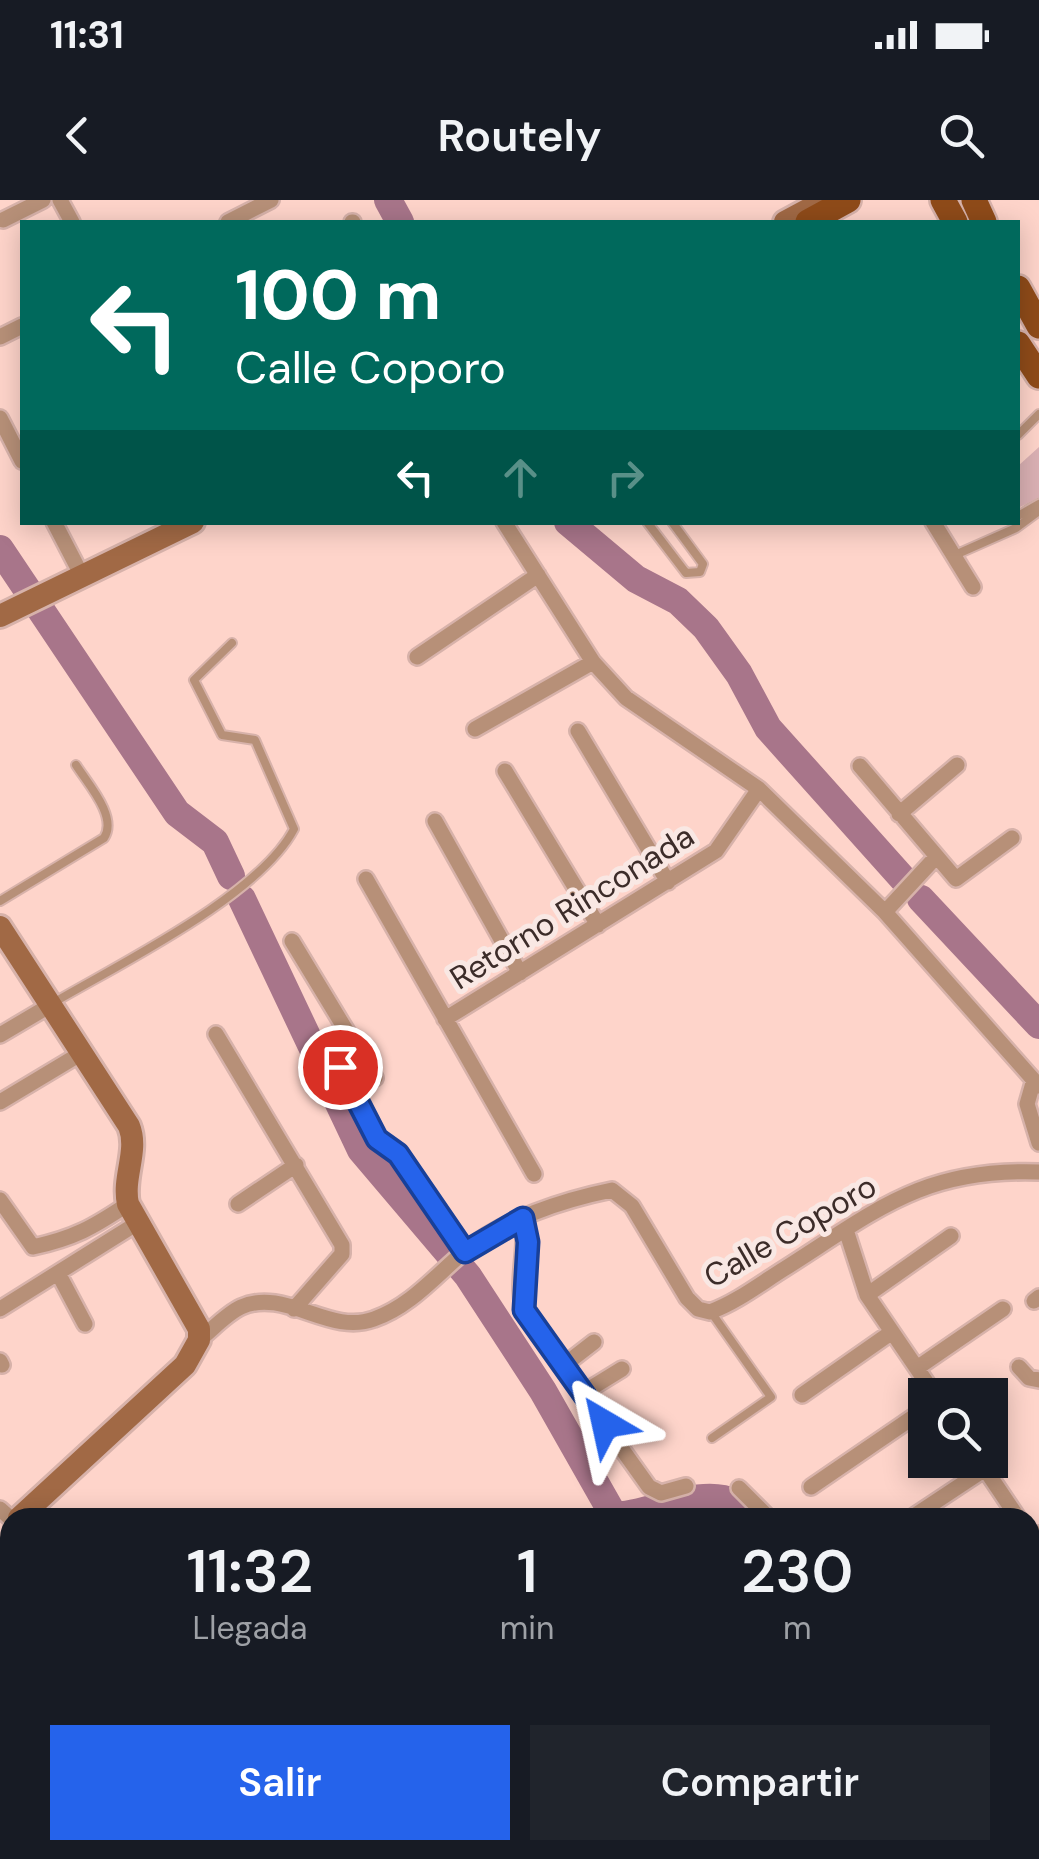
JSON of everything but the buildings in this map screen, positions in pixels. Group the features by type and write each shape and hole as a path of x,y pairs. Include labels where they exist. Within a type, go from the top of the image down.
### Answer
{"main road":[{"path":"789,220 826,200"},
{"path":"812,220 848,200"},
{"path":"1020,292 1039,326"},
{"path":"1020,347 1039,376"},
{"path":"10,611 188,525"},
{"path":"0,927 133,1136 126,1180 134,1213 194,1317 199,1340 184,1365 102,1445 41,1492 27,1508"}],"street":[{"path":"3,220 43,200"},
{"path":"232,220 272,200"},
{"path":"0,418 20,458"},
{"path":"56,525 82,576"},
{"path":"506,525 593,662 626,698 759,789 885,912 1036,1084 1026,1104 1039,1142"},
{"path":"935,525 973,587"},
{"path":"418,657 538,575"},
{"path":"474,729 593,662"},
{"path":"578,730 668,882"},
{"path":"899,814 958,765"},
{"path":"860,766 934,858 956,879 1012,838"},
{"path":"505,771 598,924"},
{"name":"Retorno Rinconada","path":"445,1019 668,882 722,844 759,789"},
{"path":"435,822 520,973"},
{"path":"885,912 934,858"},
{"path":"366,879 534,1174"},
{"path":"292,941 375,1078"},
{"path":"0,1035 49,1006"},
{"path":"216,1034 342,1245 342,1254 294,1308"},
{"path":"359,1052 340,1067 377,1139 398,1154 465,1252"},
{"path":"0,1102 80,1054"},
{"path":"238,1204 296,1166"},
{"name":"Calle Coporo","path":"199,1340 241,1307 265,1302 343,1324 370,1321 393,1311 465,1252 523,1218 612,1190 624,1196 687,1298 698,1309 710,1312 922,1187 957,1175 1039,1172"},
{"path":"0,1200 32,1248 55,1238 74,1239 134,1213"},
{"path":"0,1309 58,1273 134,1213"},
{"path":"523,1218 528,1242 524,1310 654,1492 686,1486"},
{"path":"846,1230 867,1294 924,1378"},
{"path":"867,1294 951,1236"},
{"path":"58,1273 85,1324"},
{"path":"917,1368 1003,1308"},
{"path":"802,1396 892,1332"},
{"path":"563,1366 594,1342"},
{"path":"1018,1367 1030,1378 1039,1380"},
{"path":"583,1393 622,1369"},
{"path":"811,1487 908,1421"},
{"path":"924,1508 964,1478"},
{"path":"991,1478 1011,1508"},
{"path":"739,1488 759,1508"}],"lane":[{"path":"1020,525 1039,508"},
{"path":"650,525 686,573 700,572 704,564 674,525"},
{"path":"954,555 1019,525"},
{"path":"49,1006 218,905 287,843 294,829 256,740 222,735 194,680 232,644"},
{"path":"0,900 104,838 109,830 108,818 76,765"},
{"path":"710,1312 770,1396 712,1438"}],"waterway":[{"path":"388,200 399,220"},
{"path":"572,525 636,579 678,601 706,628 739,674 768,728 904,880"},
{"path":"0,549 177,813 215,842 231,876"},
{"path":"242,899 361,1150 468,1276 543,1391 609,1508"},
{"path":"921,899 1039,1025"},
{"path":"655,1508 706,1498 723,1499 743,1508"}],"route":[{"path":"340,1067 377,1139 398,1154 465,1252 523,1218 528,1242 524,1310 605,1424"}]}
